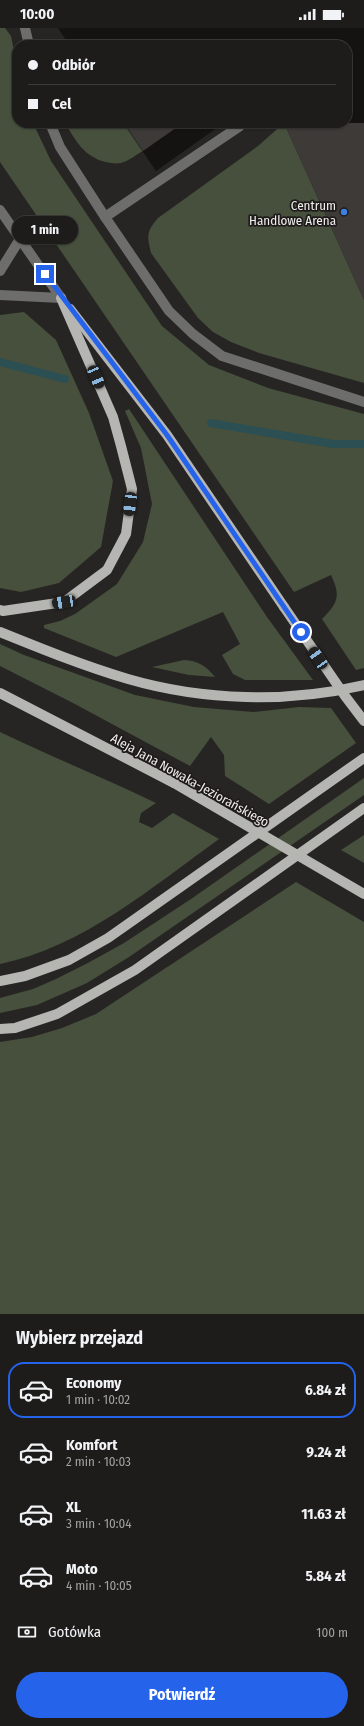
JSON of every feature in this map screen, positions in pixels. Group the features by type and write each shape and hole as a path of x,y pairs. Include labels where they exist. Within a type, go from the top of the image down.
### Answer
{"main road":[{"path":"61,298 167,435 344,696 364,721"},
{"path":"0,610 3,611 64,602 107,570 126,534 132,489 121,446 113,417 61,298"},
{"path":"0,632 92,668 128,679 193,693 289,697 334,692 364,685"},
{"name":"Aleja Jana Nowaka-Jeziorańskiego","path":"0,693 174,783 364,894"},
{"path":"0,981 25,976 69,960 108,938 364,758"},
{"path":"0,1029 15,1028 57,1014 135,970 364,808"}],"street":[{"path":"24,28 28,40"},
{"path":"52,128 60,147 169,311 193,334 222,356 364,402"},
{"path":"105,216 237,128"},
{"path":"0,210 61,298"},
{"path":"0,271 20,239"},
{"path":"0,295 61,298"}],"green space":[{"path":"0,28 5,28 11,36 12,41 12,128 35,128 51,161 162,326 209,365 268,388 364,414 364,668 356,670 322,619 335,604 337,594 331,575 294,592 0,162"},
{"path":"68,128 127,128 143,151 121,163 106,162 98,160 86,152"},
{"path":"278,128 286,128 364,300 364,383 259,353 231,342 213,332 198,318 151,253 148,234 158,218 258,146"},
{"path":"24,312 56,340 89,413 113,481 101,547 59,583 21,592 0,588 0,315"},
{"path":"129,409 267,617 313,680 245,680 233,674 222,655 240,644 223,612 116,657 44,628 44,625 60,621 75,614 117,584 143,542 152,504 141,448 125,411"},
{"path":"0,644 24,655 135,695 194,707 253,712 299,707 331,708 356,743 269,804 225,776 224,755 211,737 190,766 73,703 0,666"},
{"path":"184,660 202,665 215,677 189,675 152,667"},
{"path":"0,732 156,803 141,813 139,822 152,828 173,813 219,839 142,895 88,930 60,944 30,956 0,964"},
{"path":"364,778 364,795 129,957 87,983 37,1005 0,1013 0,998 33,989 56,979 124,943 191,899"},
{"path":"364,835 364,863 341,850"},
{"path":"296,882 364,922 364,1314 0,1314 0,1042 32,1037 62,1028 96,1014"}],"building":[{"path":"352,123 364,123 364,300 286,128 352,128"},
{"path":"127,128 176,128 143,151"}],"waterway":[{"path":"0,362 65,379"},
{"path":"211,423 333,444 364,444"}],"place":[{"name":"Centrum Handlowe Arena","path":"344,212"}],"route":[{"path":"45,274 61,298 167,435 301,632"}]}
